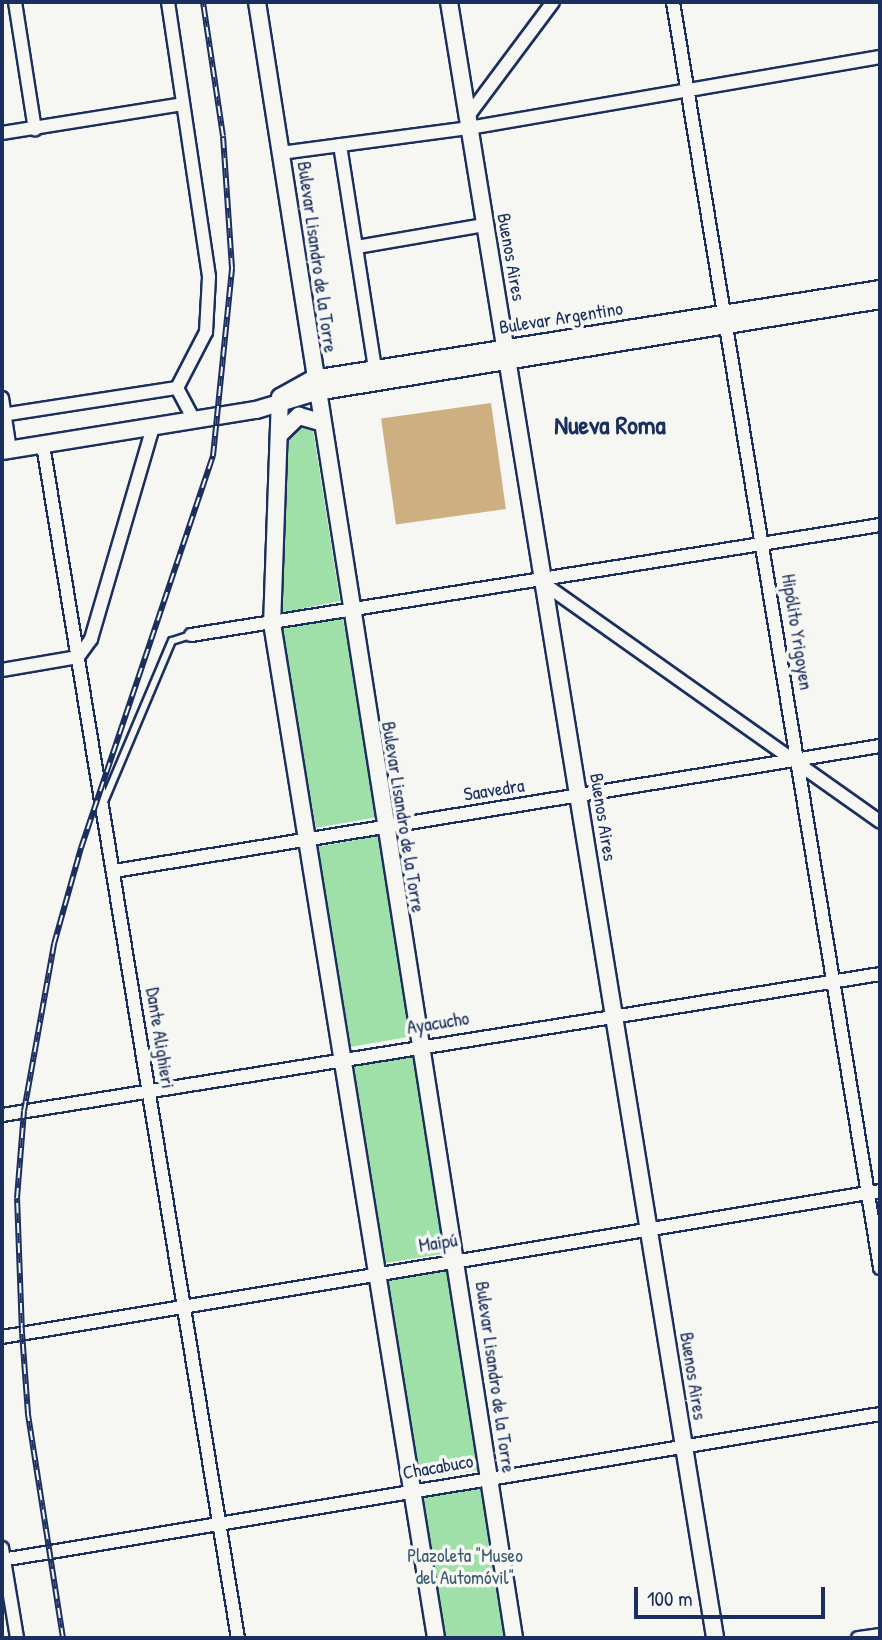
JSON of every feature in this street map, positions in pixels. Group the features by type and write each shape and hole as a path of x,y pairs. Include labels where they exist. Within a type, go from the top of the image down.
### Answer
{"main road":[{"name":"Bulevar Lisandro de la Torre","path":"257,2 349,610 419,1045 458,1259 488,1478 514,1638"},
{"name":"Buenos Aires","path":"449,2 715,1638"},
{"name":"Bulevar Argentino","path":"314,386 728,319 880,289"},
{"name":"Bulevar Argentino","path":"728,319 880,300"},
{"name":"Bulevar Argentino","path":"6,451 256,410 314,386 375,369 506,355"},
{"path":"280,401 272,623 379,1272 436,1638"},
{"path":"279,435 299,416 320,422"}],"street":[{"path":"15,2 35,129"},
{"path":"168,2 210,303 206,332 177,388"},
{"path":"469,122 553,2"},
{"name":"Hipólito Yrigoyen","path":"673,2 728,319 834,980 874,1192 880,1268"},
{"path":"281,153 880,57"},
{"path":"2,133 183,104"},
{"path":"340,145 375,369"},
{"path":"357,247 484,225"},
{"path":"3,415 177,388"},
{"path":"177,388 194,420"},
{"path":"2,398 6,451"},
{"path":"2,670 78,657 91,639 153,427"},
{"name":"Dante Alighieri","path":"44,445 186,1305 238,1638"},
{"path":"191,635 544,583 880,525"},
{"path":"544,583 798,760 880,822"},
{"name":"Saavedra","path":"114,871 880,746"},
{"name":"Ayacucho","path":"2,1115 419,1045 880,974"},
{"name":"Maipú","path":"2,1337 458,1259 649,1232 874,1192"},
{"name":"Chacabuco","path":"2,1556 219,1525 488,1478 684,1450 880,1414"},
{"path":"2,1556 17,1638"},
{"path":"858,1638 880,1635"}],"lane":[{"path":"103,806 172,641 191,635"}],"green space":[{"path":"300,421 312,423 340,601 281,613 288,431"},
{"path":"343,618 378,817 316,828 281,629"},
{"path":"378,836 413,1036 351,1047 316,847"},
{"path":"414,1053 446,1254 384,1263 352,1063"},
{"path":"450,1269 482,1470 419,1480 387,1279"},
{"name":"Plazoleta \"Museo del Automóvil\"","path":"484,1484 508,1638 444,1638 421,1494"}],"building":[{"path":"491,403 506,509 396,524 381,418"}],"railway":[{"path":"63,1638 28,1414 22,1333 17,1198 24,1111 54,944 81,848 213,456 232,268 223,136 203,2"}],"district":[{"name":"Nueva Roma","path":"610,425"}]}
